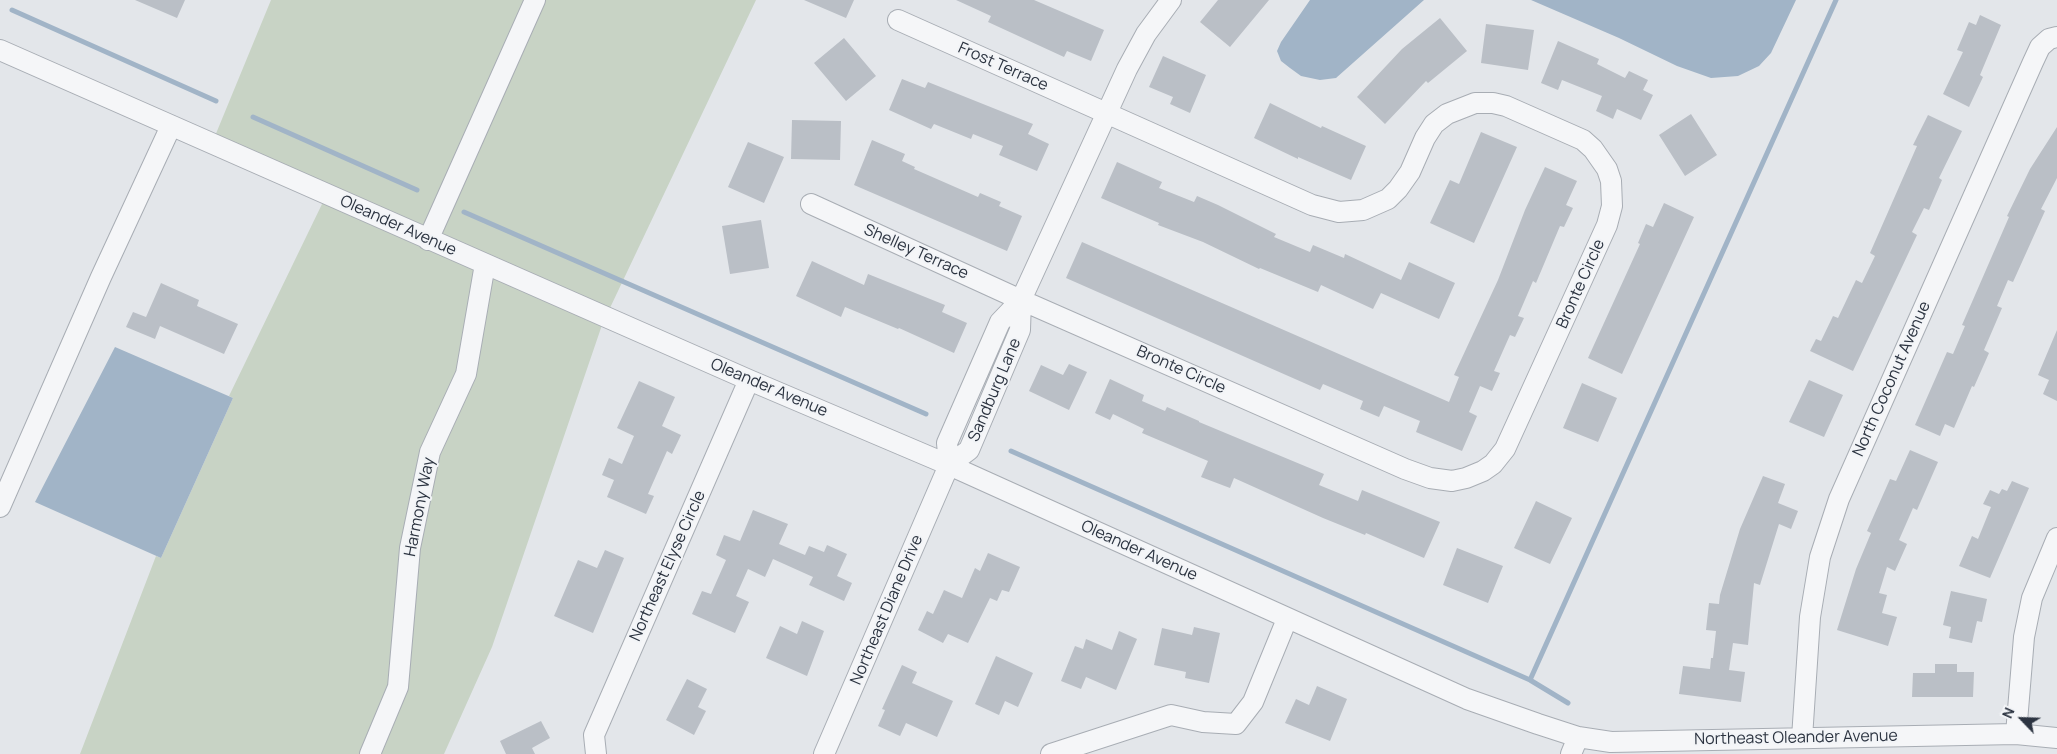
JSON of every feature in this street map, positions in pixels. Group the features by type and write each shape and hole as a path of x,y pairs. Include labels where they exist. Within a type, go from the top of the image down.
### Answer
{"street":[{"path":"428,240 535,0"},
{"name":"Sandburg Lane","path":"949,465 947,443 996,330 1000,322 1021,300 1127,69 1146,34 1171,0"},
{"name":"Frost Terrace","path":"898,20 1107,114"},
{"name":"North Coconut Avenue","path":"1802,738 1810,618 1820,557 1839,499 2033,62 2040,47 2053,38"},
{"name":"Oleander Avenue","path":"0,50 428,240 949,465 1467,699 1538,724"},
{"name":"Bronte Circle","path":"1021,300 1405,469 1430,478 1452,481 1484,471 1505,450 1607,225 1612,206 1611,181 1607,169 1584,140 1506,106 1493,103 1475,103 1447,114 1434,124 1425,138 1410,172 1388,199 1376,205 1350,212 1339,212 1312,205 1107,114"},
{"path":"0,507 101,276 171,126"},
{"name":"Shelley Terrace","path":"811,204 1021,300"},
{"name":"Harmony Way","path":"370,754 398,686 410,548 430,452 466,374 484,264"},
{"name":"Northeast Elyse Circle","path":"596,754 594,735 750,380"},
{"name":"Northeast Diane Drive","path":"824,754 949,465"},
{"path":"2016,734 2025,630 2032,598 2057,538"},
{"path":"1051,754 1171,715 1203,722 1236,724 1253,702 1287,619"},
{"name":"Northeast Oleander Avenue","path":"1538,724 1575,745 1611,742 2016,734 2057,738"}],"green space":[{"path":"271,0 756,0 609,310 215,136"},
{"path":"323,202 474,269 457,371 389,684 360,754 80,754 156,556 161,558 233,398 229,396"},
{"path":"492,277 602,325 492,647 444,754 380,754 439,455 476,376"}],"water":[{"path":"1310,0 1424,0 1336,78 1320,80 1301,76 1281,61 1277,51 1281,42"},
{"path":"1531,0 1796,0 1771,53 1759,66 1738,76 1711,78 1677,66 1619,38"},
{"path":"115,347 233,398 161,558 35,502"}],"building":[{"path":"135,0 185,0 177,18"},
{"path":"804,0 854,0 846,18"},
{"path":"956,0 1034,0 1104,30 1091,61 1067,51 1064,57 988,22 991,16"},
{"path":"1218,0 1269,0 1230,47 1200,22"},
{"path":"1980,15 2001,25 1980,75 1983,77 1969,107 1943,94 1963,52 1957,50 1969,22 1976,25"},
{"path":"1440,18 1467,51 1428,83 1426,81 1385,124 1357,97 1402,49"},
{"path":"1486,24 1534,30 1528,70 1481,63"},
{"path":"844,38 876,76 846,101 814,63"},
{"path":"1558,41 1599,59 1597,64 1625,78 1629,71 1648,80 1643,90 1653,95 1641,120 1617,109 1613,119 1596,111 1602,96 1562,80 1558,90 1541,83"},
{"path":"1163,56 1206,75 1190,113 1170,104 1173,97 1149,87"},
{"path":"902,79 925,88 928,82 1033,124 1028,134 1049,144 1037,171 999,155 1003,146 973,134 971,139 934,124 931,129 889,110"},
{"path":"1270,103 1321,128 1322,126 1366,146 1351,180 1298,157 1298,159 1254,138"},
{"path":"1691,114 1717,155 1685,176 1659,135"},
{"path":"1928,115 1962,131 1939,178 1942,180 1929,210 1924,208 1912,232 1917,235 1853,371 1810,351 1816,339 1821,341 1833,316 1838,318 1856,280 1862,283 1875,256 1870,253 1917,146 1913,145"},
{"path":"792,120 841,121 840,160 791,159"},
{"path":"2057,127 2057,178 2041,209 2045,211 2013,282 2008,280 1997,306 2002,308 1984,350 1989,353 1974,387 1972,386 1954,428 1945,424 1940,436 1915,425 1947,352 1953,354 1965,326 1962,325 2009,217 2007,216 2030,169"},
{"path":"1481,132 1517,147 1474,243 1430,223 1450,180 1459,184"},
{"path":"872,140 905,154 902,161 915,167 914,169 978,197 980,193 1001,202 999,206 1022,216 1007,251 854,185"},
{"path":"748,142 784,157 764,203 728,187"},
{"path":"1117,162 1162,182 1159,188 1194,202 1197,196 1276,234 1274,237 1310,252 1313,245 1344,258 1345,254 1401,280 1409,262 1455,283 1439,319 1381,293 1373,309 1321,285 1318,292 1259,269 1203,242 1158,225 1159,223 1101,198"},
{"path":"1545,167 1577,181 1566,205 1573,208 1564,227 1560,226 1536,283 1533,281 1518,316 1524,318 1515,337 1510,335 1494,371 1500,373 1492,391 1480,386 1469,412 1477,416 1462,451 1416,432 1420,421 1384,406 1379,417 1360,409 1363,401 1323,384 1320,390 1066,278 1082,242 1449,402 1459,377 1454,375 1498,280 1525,210"},
{"path":"1664,203 1694,217 1622,374 1588,358 1640,244 1638,243 1646,224 1653,227"},
{"path":"761,220 769,268 730,274 722,226"},
{"path":"812,261 864,285 868,274 945,305 942,312 967,323 954,353 899,328 845,307 841,317 796,296"},
{"path":"161,283 199,300 197,306 238,324 224,354 160,326 155,339 126,327 133,312 146,317"},
{"path":"2057,330 2057,401 2043,394 2049,380 2038,375"},
{"path":"1069,364 1087,372 1069,410 1029,391 1041,365 1063,375"},
{"path":"1110,379 1144,395 1142,401 1165,411 1167,407 1324,474 1319,485 1358,501 1362,490 1440,522 1424,558 1366,533 1365,535 1323,518 1234,478 1230,488 1201,477 1208,461 1142,433 1144,429 1113,414 1110,420 1095,413"},
{"path":"1809,380 1843,395 1824,437 1789,422"},
{"path":"639,381 675,397 662,426 681,435 672,454 667,451 648,494 654,496 646,514 607,497 614,480 602,475 609,458 622,464 634,436 617,428"},
{"path":"1582,383 1617,398 1598,442 1563,428"},
{"path":"1910,450 1938,462 1917,510 1913,508 1899,540 1907,544 1895,571 1887,567 1879,593 1887,595 1882,613 1897,617 1888,646 1837,630 1856,569 1871,533 1867,531 1890,479 1896,481"},
{"path":"1763,476 1785,484 1778,503 1798,511 1791,529 1779,524 1760,585 1754,583 1748,645 1733,643 1729,670 1745,672 1741,702 1679,694 1683,666 1710,669 1716,631 1706,630 1709,603 1719,604 1740,529"},
{"path":"2012,481 2029,488 1990,578 1959,566 1972,536 1978,539 1991,507 1983,504 1990,490 1999,494 2002,489 2007,491"},
{"path":"1536,501 1572,518 1550,564 1514,548"},
{"path":"753,510 788,524 779,544 805,555 809,546 824,552 827,545 847,554 837,576 852,583 844,601 809,585 813,577 773,559 765,577 748,569 736,596 749,602 735,633 692,614 702,591 711,594 726,560 716,555 724,535 740,541"},
{"path":"1457,548 1503,566 1488,603 1443,585"},
{"path":"605,550 624,558 593,633 554,616 578,560 597,568"},
{"path":"988,553 1020,567 1009,592 1002,590 997,601 990,598 968,643 948,634 943,643 918,630 927,611 933,614 944,590 962,598 975,568 980,571"},
{"path":"1951,591 1987,599 1982,622 1977,621 1972,643 1949,638 1951,627 1943,625"},
{"path":"802,621 824,631 807,676 766,658 780,626 797,634"},
{"path":"1194,627 1220,633 1209,683 1185,678 1186,672 1154,665 1162,628 1192,635"},
{"path":"1119,631 1137,639 1116,690 1086,677 1081,689 1061,681 1075,646 1083,649 1086,639 1112,650"},
{"path":"996,656 1033,673 1018,707 1005,701 999,715 975,704"},
{"path":"1935,664 1957,664 1957,672 1974,672 1973,697 1912,697 1913,673 1935,673"},
{"path":"902,665 917,672 912,683 953,701 937,737 906,723 900,736 878,726 885,710 882,709"},
{"path":"687,679 707,689 698,707 706,711 694,735 666,720"},
{"path":"1317,686 1347,699 1330,741 1285,723 1296,699 1309,705"},
{"path":"541,721 550,738 532,748 535,754 506,754 500,741"}],"waterway":[{"path":"1530,680 1836,0"},
{"path":"12,10 216,101"},
{"path":"253,117 417,190"},
{"path":"464,212 926,414"},
{"path":"1011,451 1530,680 1568,703"}]}
